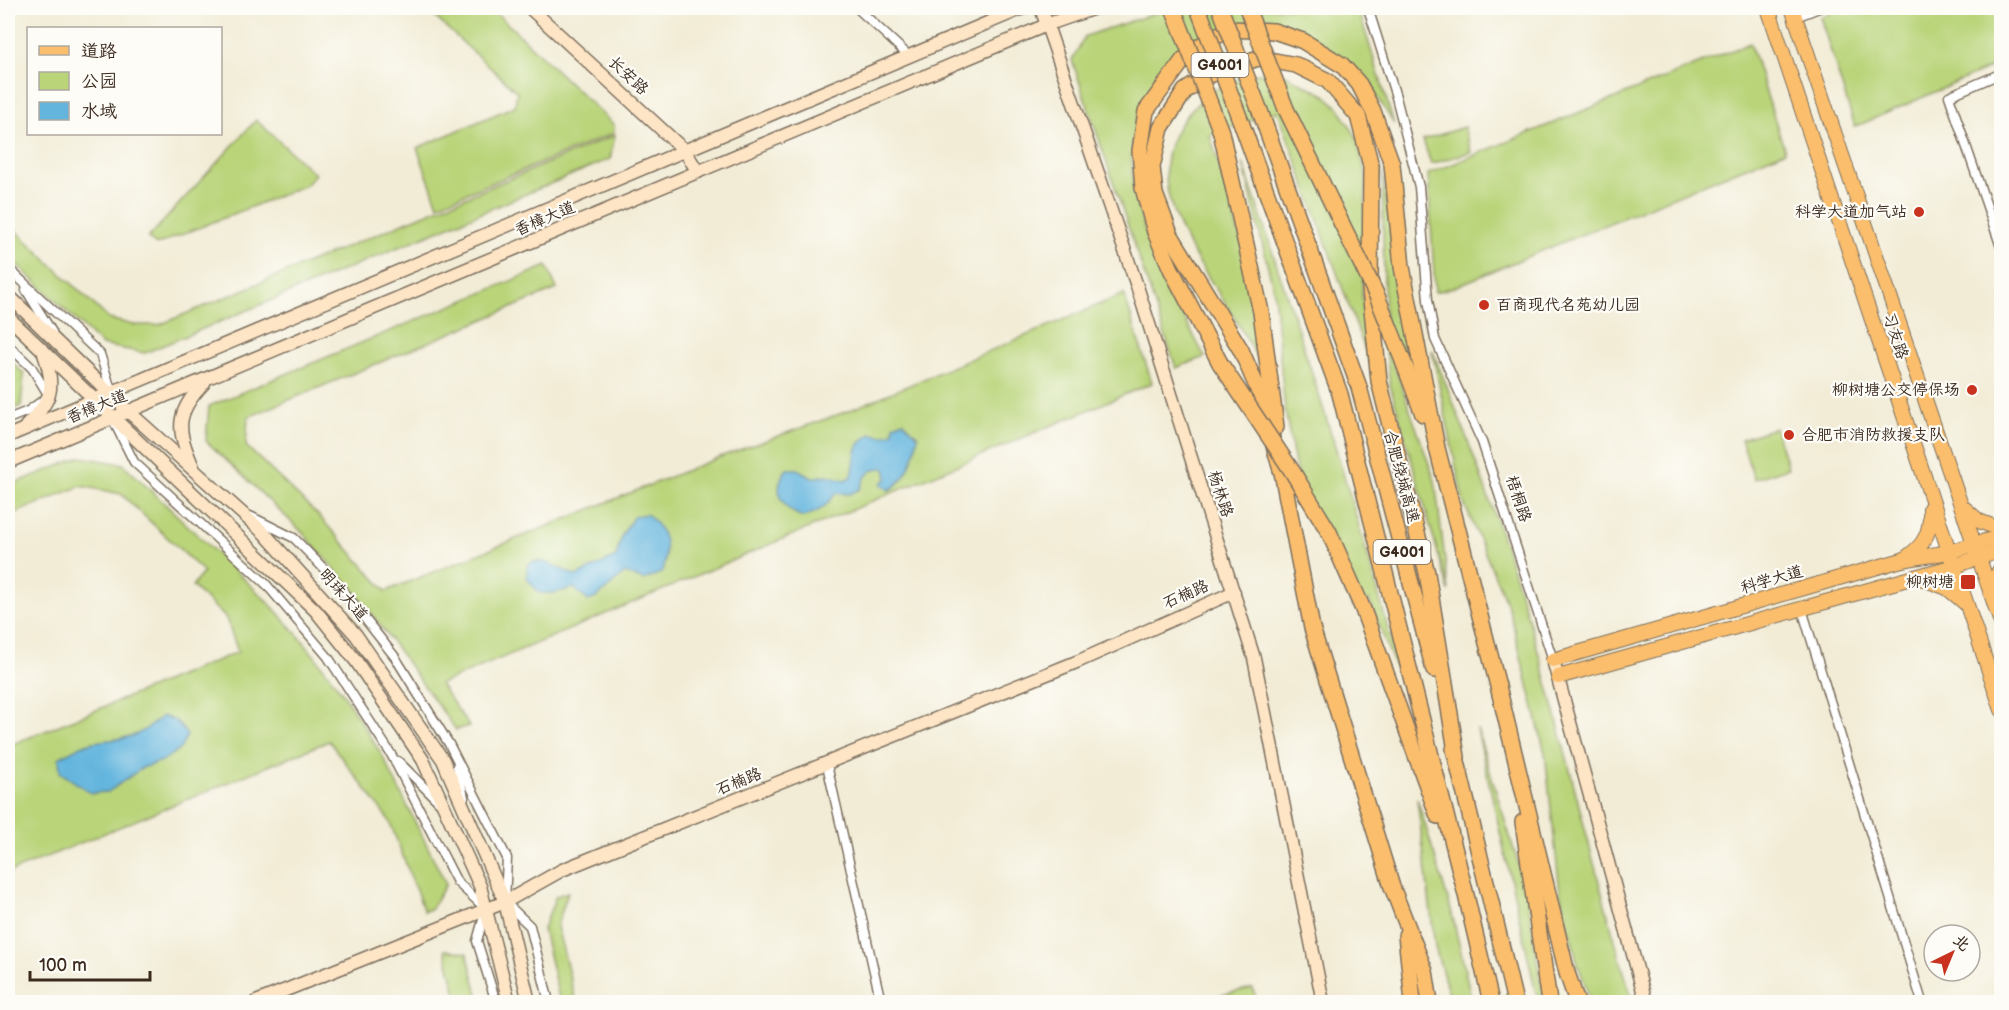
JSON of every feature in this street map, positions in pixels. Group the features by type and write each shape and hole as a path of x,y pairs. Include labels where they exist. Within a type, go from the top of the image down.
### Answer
{"highway":[{"path":"1173,8 1221,132 1261,312 1281,470 1312,628 1392,887 1438,1002"},
{"name":"G4001","path":"1198,8 1340,394 1491,1002"},
{"name":"合肥绕城高速","path":"1220,8 1260,111 1359,387 1457,758 1515,1002"},
{"path":"1247,8 1286,109 1377,296 1437,448"},
{"path":"1466,895 1362,607 1329,532 1292,471 1220,363 1171,269 1155,232 1143,188 1140,151 1146,111 1184,59 1207,41 1230,29 1274,31 1304,41 1342,65 1359,84 1373,111 1392,164 1402,267 1437,448 1498,686 1567,973 1577,1002"},
{"path":"1281,470 1249,368 1241,350 1170,234 1155,194 1152,167 1161,128 1185,91 1209,75 1258,58 1296,65 1328,81 1358,116 1371,166 1370,290 1378,381 1427,573 1457,758"},
{"path":"1520,782 1524,841 1549,1002"},
{"path":"1403,915 1413,1002"},
{"path":"1425,971 1430,1002"}],"main road":[{"name":"长安路","path":"530,8 685,151 698,172"},
{"name":"香樟大道","path":"8,436 1023,8"},
{"name":"杨林路","path":"1041,8 1137,286 1254,658 1323,1002"},
{"name":"香樟大道","path":"8,462 1048,24 1095,8"},
{"name":"习友路","path":"1768,8 2001,710"},
{"name":"习友路","path":"1794,12 2001,626"},
{"name":"明珠大道","path":"8,295 129,412 264,533 356,635 443,760 505,902 530,1000"},
{"name":"明珠大道","path":"8,317 316,611 356,661 423,760 480,886 505,1002"},
{"path":"21,431 38,414 49,396 52,377 42,350"},
{"path":"194,471 180,437 182,413 195,393 210,378"},
{"path":"1902,560 1926,541 1931,524 1929,491"},
{"path":"1961,505 1979,521 2001,530"},
{"name":"科学大道","path":"1553,660 1902,560 1949,552 2001,536"},
{"path":"1558,677 1916,577 2001,550"},
{"path":"1993,600 1997,574 2001,566"},
{"path":"1916,577 1947,588 1966,604"},
{"name":"石楠路","path":"256,1002 505,902 562,870 827,765 1079,661 1234,592"},
{"name":"梧桐路","path":"1553,660 1646,1002"}],"street":[{"path":"857,8 909,56"},
{"name":"梧桐路","path":"1368,8 1396,97 1419,187 1428,300 1435,339 1482,442 1553,660"},
{"path":"1794,12 1820,8"},
{"path":"2001,73 1949,96 2001,249"},
{"path":"8,268 100,354 112,394"},
{"path":"19,280 59,343"},
{"path":"8,345 32,368 49,396 28,411 8,419"},
{"path":"113,419 134,462 266,584 328,657 391,754 457,882 486,909"},
{"path":"239,510 294,538 332,577 395,657 454,754 507,858 505,902 530,926 549,1002"},
{"path":"1802,609 1922,1002"},
{"path":"391,754 444,807"},
{"path":"454,754 469,821"},
{"path":"827,765 881,1002"}],"green space":[{"path":"425,8 491,8 614,125 614,133 438,205 417,148 515,106 517,92"},
{"path":"1171,8 1358,8 1394,124 1366,83 1338,55 1303,36 1256,19 1177,57 1149,90 1135,127 1132,166 1138,206 1150,246 1167,285 1205,357 1176,368 1072,60 1085,36"},
{"path":"1842,8 2001,8 2001,63 1855,127 1820,17"},
{"path":"1750,43 1785,151 1454,287 1435,292 1428,174"},
{"path":"1259,73 1286,75 1325,95 1338,107 1356,136 1366,176 1362,295 1369,361 1278,111 1210,135 1243,247 1263,370 1237,322 1185,238 1174,214 1167,189 1166,165 1172,140 1186,116 1201,100 1218,88 1237,79"},
{"path":"256,120 315,174 306,185 156,245 148,238"},
{"path":"1464,127 1471,152 1431,164 1423,140"},
{"path":"615,135 610,159 145,353 102,345 8,256 8,223 109,319 134,325 159,325"},
{"path":"1243,163 1349,491 1404,690 1369,600 1353,607 1303,507 1285,411 1274,292"},
{"path":"1382,167 1394,257 1412,354 1393,362 1435,481 1449,592 1390,385 1385,342"},
{"path":"547,266 557,289 248,417 246,446 319,516 386,591 725,455 848,411 1124,294 1152,383 440,684 469,726 456,730 363,602 301,531 206,441 209,406"},
{"path":"1432,350 1481,476 1524,604 1633,1002 1591,1002 1578,965 1560,893 1545,753 1509,609 1463,501"},
{"path":"8,358 24,374 21,406 8,411"},
{"path":"1775,428 1788,468 1754,479 1741,439"},
{"path":"80,457 123,464 270,604 303,641 342,692 382,755 446,884 431,909 424,911 389,820 329,741 8,873 8,746 238,652 226,618 192,586 204,572 121,494 81,486 8,516 8,486"},
{"path":"1477,729 1526,889 1544,1002 1538,1002"},
{"path":"1417,798 1452,913 1472,1002 1451,1002 1435,947"},
{"path":"568,892 557,926 576,1002 560,1002 543,929 556,896"},
{"path":"445,950 467,953 480,1002 458,1002"},
{"path":"1253,988 1257,1002 1218,1002 1216,996"}],"water":[{"path":"903,421 918,436 909,467 901,481 895,486 889,490 881,484 887,478 885,468 868,474 860,489 850,494 836,493 822,508 809,515 803,517 784,504 779,491 782,476 787,469 798,469 812,478 827,475 845,480 852,476 856,451 861,442 872,434 882,436 893,433 894,425"},
{"path":"647,514 659,527 665,540 666,555 663,572 644,580 625,573 596,598 588,601 574,588 554,593 539,593 527,578 527,566 534,561 548,563 576,576 616,557 622,535 634,516"},
{"path":"162,716 176,721 187,735 181,748 162,761 142,768 108,792 91,793 60,772 59,758 80,746 130,737 145,730"}],"place":[{"name":"科学大道加气站","path":"1919,212"},
{"name":"百商现代名苑幼儿园","path":"1484,305"},
{"name":"柳树塘公交停保场","path":"1972,390"},
{"name":"合肥市消防救援支队","path":"1789,435"},
{"name":"柳树塘","path":"1968,582"}]}
